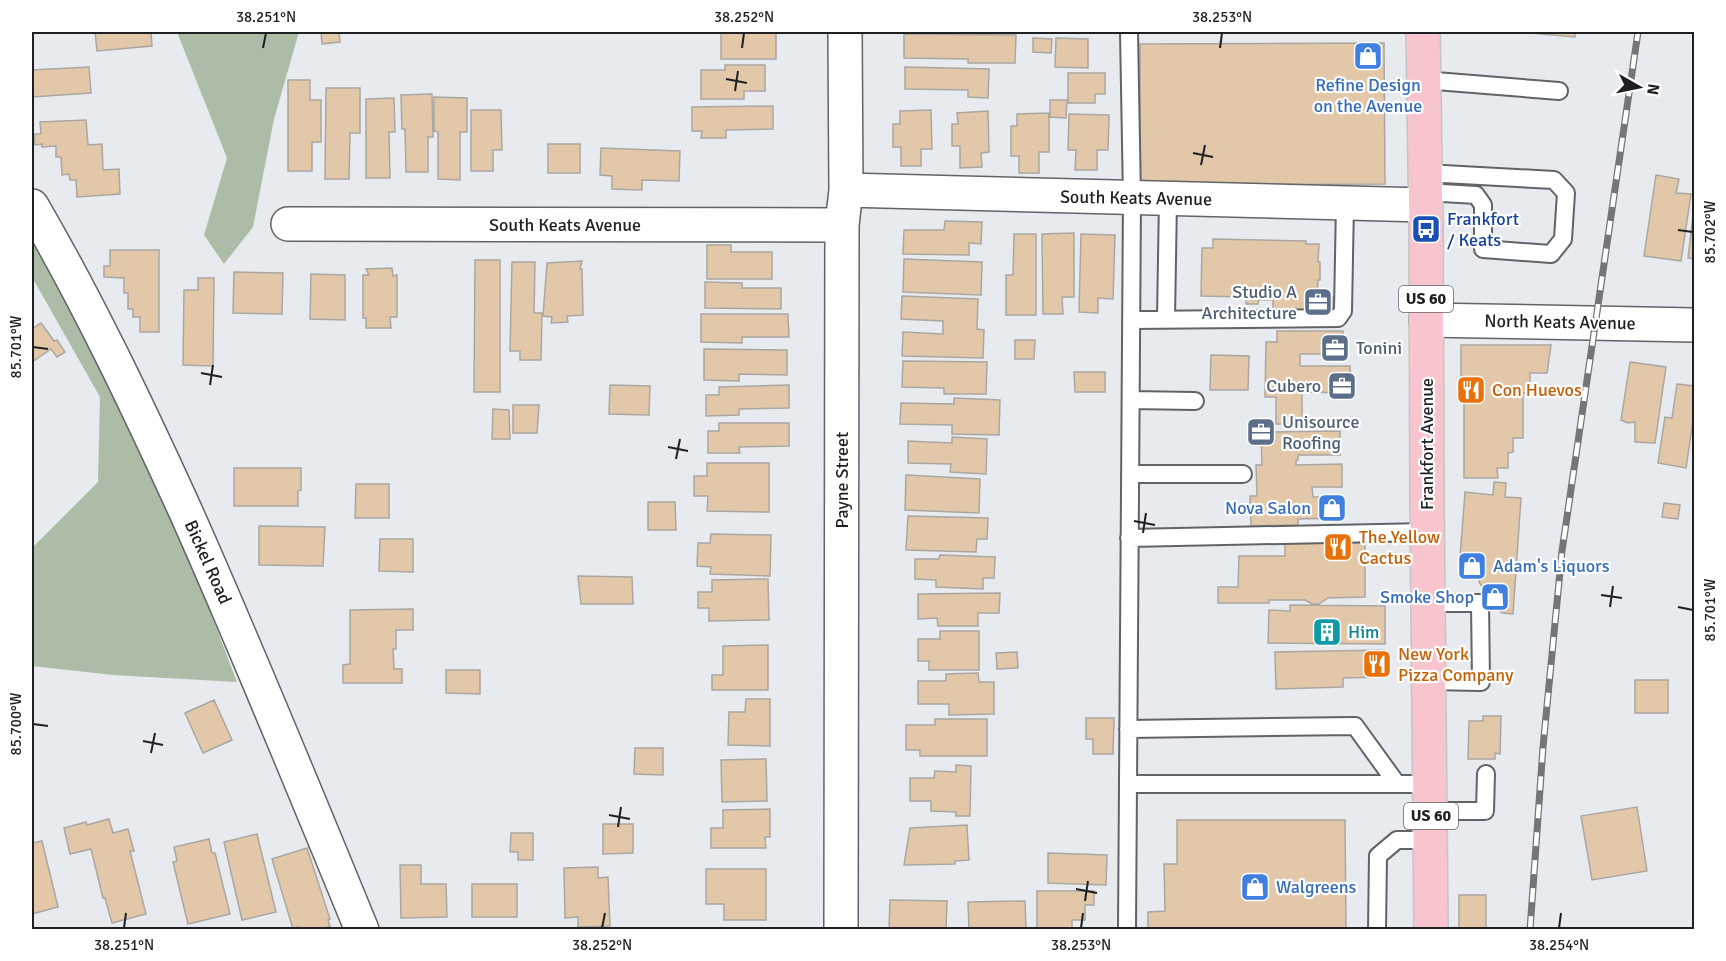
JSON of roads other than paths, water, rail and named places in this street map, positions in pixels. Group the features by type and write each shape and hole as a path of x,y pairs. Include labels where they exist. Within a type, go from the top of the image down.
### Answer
{"main road":[{"name":"Frankfort Avenue","path":"1423,32 1431,930"}],"street":[{"name":"Payne Street","path":"841,930 842,225 846,190 844,32"},
{"name":"South Keats Avenue","path":"846,190 1345,203 1425,190"},
{"name":"Bickel Road","path":"32,206 65,264 137,405 225,602 362,930"},
{"name":"South Keats Avenue","path":"288,224 842,225"},
{"name":"North Keats Avenue","path":"1426,320 1695,325"}],"lane":[{"path":"1127,930 1132,198 1129,32"},
{"path":"1423,80 1559,91"},
{"path":"1425,190 1493,177 1554,180 1566,193 1563,239 1551,254 1483,249 1483,205 1493,177"},
{"path":"1425,190 1476,195 1483,205"},
{"path":"1166,320 1168,199"},
{"path":"1131,320 1338,318 1342,310 1345,203"},
{"path":"1131,400 1195,401"},
{"path":"1130,474 1244,474"},
{"path":"1130,538 1428,532"},
{"path":"1428,603 1480,603 1481,682 1428,681"},
{"path":"1128,729 1355,726 1397,784 1430,812"},
{"path":"1377,930 1378,856 1430,812 1485,811 1486,774"},
{"path":"1128,784 1397,784"}],"railway":[{"path":"1530,930 1543,747 1562,551 1638,32"}],"place":[{"name":"Refine Design on the Avenue","path":"1368,56"},
{"name":"Frankfort / Keats","path":"1426,229"},
{"name":"Studio A Architecture","path":"1318,302"},
{"name":"Tonini","path":"1335,348"},
{"name":"Cubero","path":"1342,386"},
{"name":"Con Huevos","path":"1471,390"},
{"name":"Unisource Roofing","path":"1261,432"},
{"name":"Nova Salon","path":"1332,508"},
{"name":"The Yellow Cactus","path":"1338,547"},
{"name":"Adam's Liquors","path":"1472,566"},
{"name":"Smoke Shop","path":"1495,597"},
{"name":"Him","path":"1327,632"},
{"name":"New York Pizza Company","path":"1377,664"},
{"name":"Walgreens","path":"1255,887"}]}
